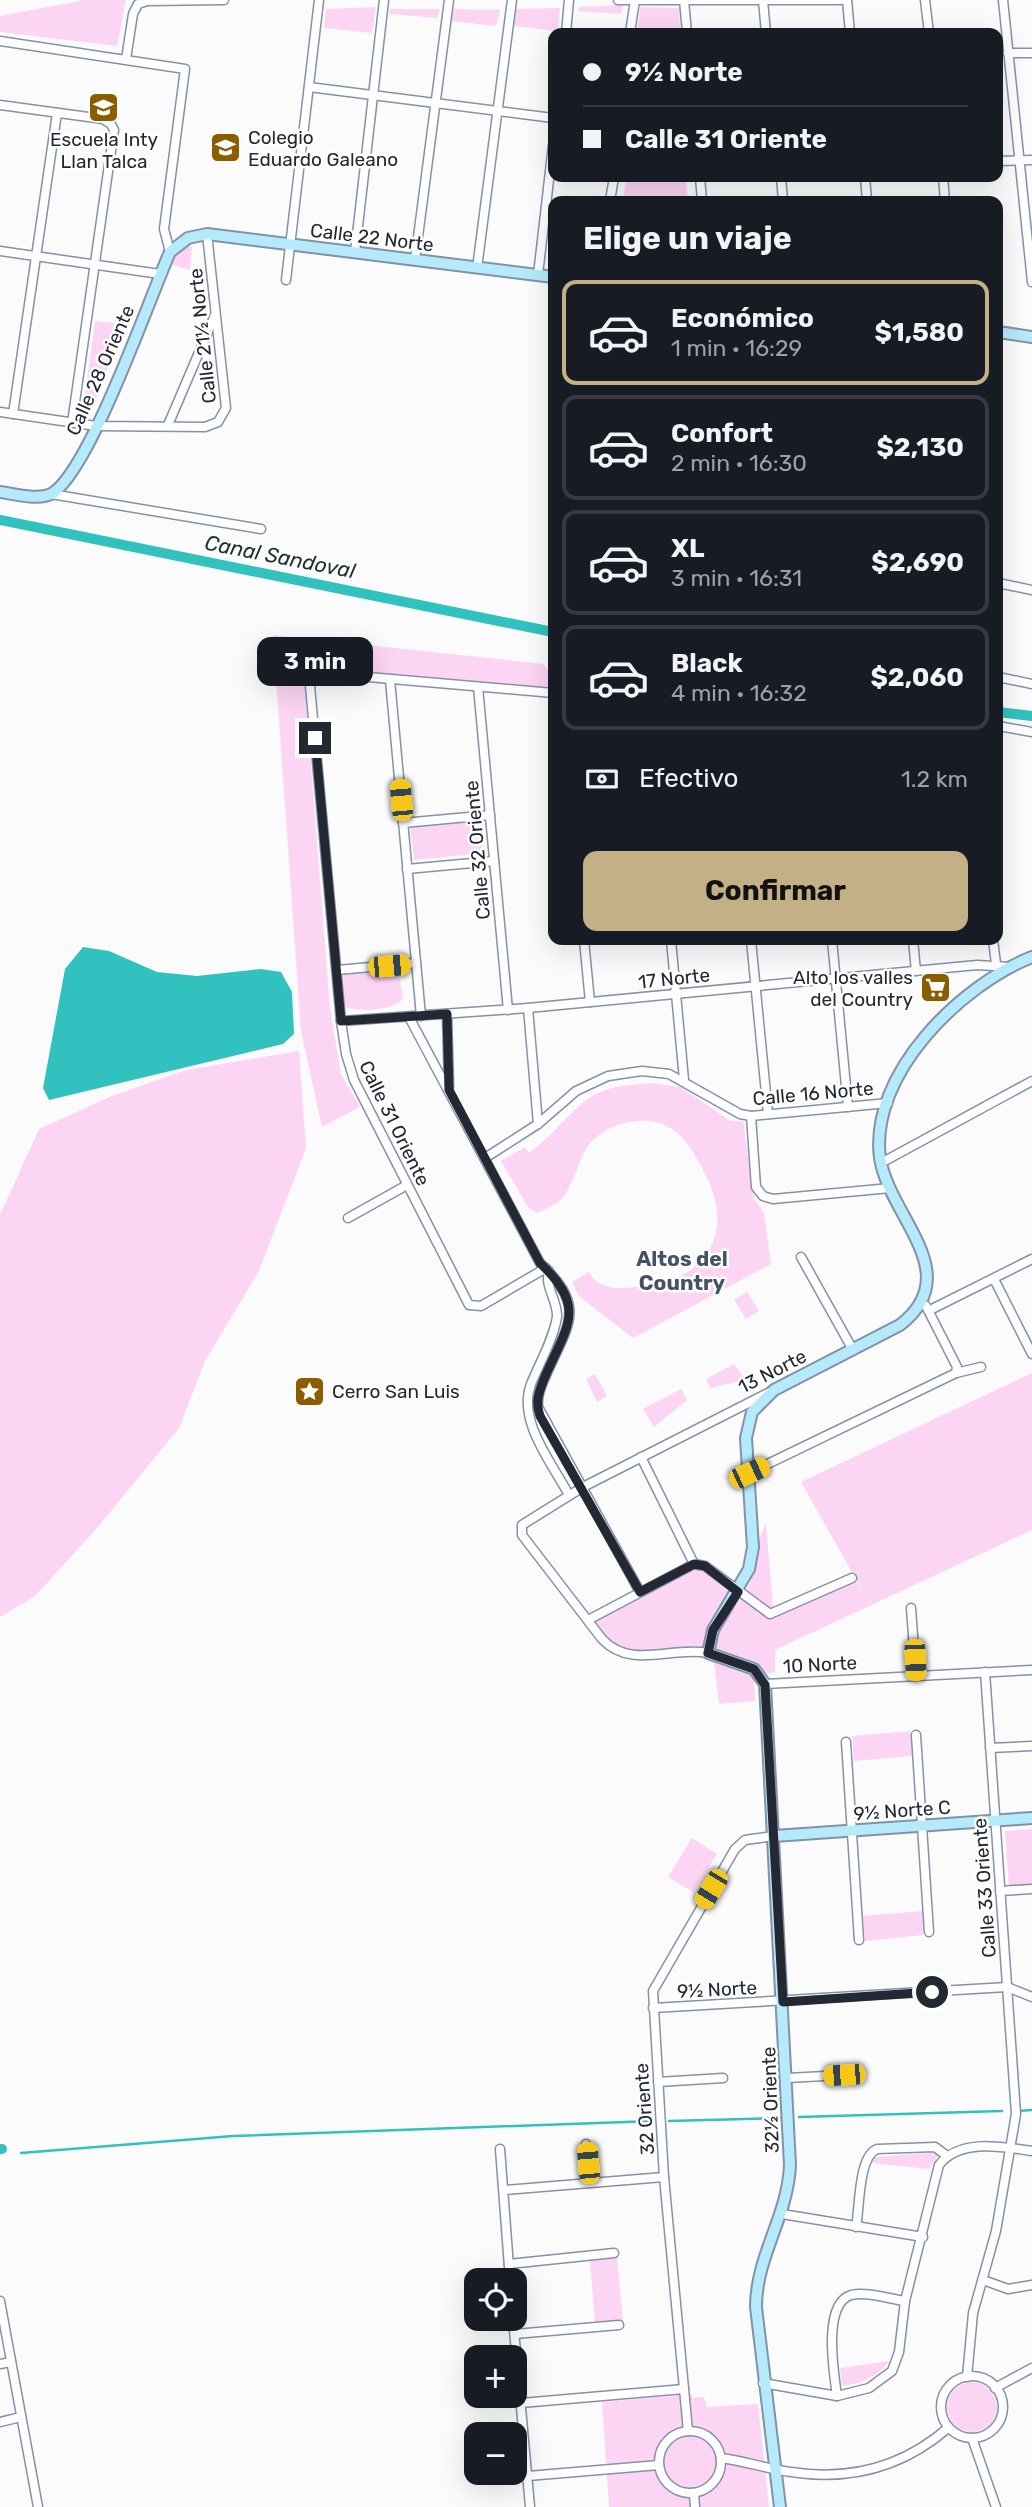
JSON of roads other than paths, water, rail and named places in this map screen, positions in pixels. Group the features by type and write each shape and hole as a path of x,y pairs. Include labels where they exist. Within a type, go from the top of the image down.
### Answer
{"street":[{"path":"126,59 133,14 141,3 223,0"},
{"path":"286,280 319,0"},
{"path":"355,252 384,0"},
{"path":"415,260 449,0"},
{"path":"477,268 512,0"},
{"path":"566,28 569,0"},
{"path":"618,0 847,0 850,28"},
{"path":"631,28 635,0"},
{"path":"684,0 687,28"},
{"path":"763,0 766,28"},
{"path":"925,0 928,28"},
{"path":"1003,0 1032,282"},
{"path":"0,41 180,66 186,75 164,229 170,252"},
{"path":"1007,53 1032,53"},
{"path":"309,87 548,117"},
{"path":"0,105 103,119 111,124 114,134 72,423"},
{"path":"13,414 57,113"},
{"path":"1003,161 1032,160"},
{"path":"538,275 549,182"},
{"name":"Calle 22 Norte","path":"188,238 207,234 548,276"},
{"name":"Calle 21½ Norte","path":"0,412 96,426 205,427 213,426 224,417 226,408 207,234"},
{"name":"Calle 28 Oriente","path":"51,494 71,475 96,426 170,252 188,238"},
{"path":"0,251 160,274"},
{"path":"168,425 216,313"},
{"path":"1003,333 1032,337"},
{"path":"0,492 29,496 51,494 261,529"},
{"path":"1003,584 1032,590"},
{"name":"Calle 31 Oriente","path":"390,680 322,673 313,677 310,686 346,1055 354,1080 467,1302 473,1307 481,1306 547,1270"},
{"path":"1003,678 1032,684"},
{"path":"421,1016 390,680 548,694"},
{"name":"Calle 32 Oriente","path":"478,687 508,1010"},
{"path":"1003,727 1032,732"},
{"path":"403,824 490,815"},
{"path":"407,869 494,861"},
{"path":"584,945 590,1002"},
{"path":"671,945 684,1080"},
{"path":"751,945 768,1114"},
{"path":"832,945 848,1107"},
{"path":"913,945 916,971"},
{"path":"994,945 996,964"},
{"path":"956,1373 957,1367 926,1306 928,1279 925,1258 890,1188 881,1163 881,1134 888,1103 906,1064 937,1023 968,994 1010,967 1032,957"},
{"path":"337,970 416,963"},
{"name":"17 Norte","path":"341,1021 508,1010 996,964 1010,967"},
{"path":"528,1008 538,1124"},
{"path":"447,1014 449,1090"},
{"path":"409,1017 540,1263 567,1296 570,1316 537,1403 540,1416 583,1487 640,1592"},
{"name":"Calle 16 Norte","path":"485,1158 538,1124 576,1091 608,1076 660,1072 684,1080 740,1114 751,1116 888,1103"},
{"path":"881,1163 1032,1081"},
{"path":"751,1116 756,1184 761,1195 773,1199 890,1188"},
{"path":"348,1218 407,1185"},
{"path":"801,1257 853,1350"},
{"name":"13 Norte","path":"522,1525 583,1487 901,1325 926,1306 994,1279 1032,1259"},
{"path":"547,1270 547,1280 557,1305 557,1317 530,1385 527,1404 530,1422 569,1495"},
{"path":"994,1279 1032,1354"},
{"path":"749,1473 956,1373 981,1367"},
{"path":"708,1653 713,1630 738,1592 749,1569 753,1547 747,1425 752,1412 774,1390"},
{"path":"527,1404 537,1403"},
{"path":"641,1457 694,1564"},
{"name":"10 Norte","path":"522,1525 522,1535 588,1620 610,1647 626,1656 686,1650 708,1653 754,1669 765,1685 1032,1670"},
{"path":"588,1620 694,1564 705,1566 770,1614 852,1578"},
{"path":"911,1608 916,1676"},
{"name":"Calle 33 Oriente","path":"967,2377 970,2330 1012,2148 1016,2101 985,1672"},
{"name":"32½ Oriente","path":"765,1685 787,2078 789,2177 782,2214 764,2255 757,2284 763,2383 779,2507"},
{"path":"916,1735 929,1932"},
{"path":"846,1742 859,1940"},
{"path":"990,1748 1032,1746"},
{"name":"9½ Norte C","path":"774,1836 1032,1818"},
{"name":"32 Oriente","path":"688,2431 664,2177 653,2008 655,1982 734,1849 745,1840 774,1836"},
{"path":"1000,1891 1032,1889"},
{"name":"9½ Norte","path":"653,2008 1007,1986 1032,1997"},
{"path":"787,2078 844,2075"},
{"path":"658,2082 723,2078"},
{"path":"586,2144 589,2183"},
{"path":"856,2227 864,2165 869,2153 877,2149 935,2147 947,2157"},
{"path":"763,2383 837,2396 869,2388 892,2371 899,2352 905,2301 937,2169 947,2157 969,2148 1032,2151"},
{"path":"500,2149 509,2268"},
{"path":"504,2190 664,2177"},
{"path":"782,2214 922,2237"},
{"path":"509,2264 614,2253"},
{"path":"983,2280 1008,2289 1032,2285"},
{"path":"837,2396 833,2325 836,2309 842,2301 860,2295 905,2301"},
{"path":"0,2301 38,2507"},
{"path":"514,2334 619,2325"},
{"path":"514,2331 515,2345"},
{"path":"0,2364 11,2362"},
{"path":"995,2388 1032,2368"},
{"path":"967,2377 985,2380 995,2388 1001,2399 1001,2417 990,2432 972,2438 959,2436 948,2428 942,2415 941,2401 953,2383 967,2377"},
{"path":"527,2402 684,2389"},
{"path":"521,2408 530,2507"},
{"path":"0,2422 21,2417"},
{"path":"721,2458 815,2475 870,2470 915,2452 948,2428"},
{"path":"688,2431 710,2438 721,2458 720,2472 712,2484 694,2493 673,2488 664,2478 659,2465 666,2442 688,2431"},
{"path":"972,2438 996,2507"},
{"path":"528,2476 659,2465"},
{"path":"694,2493 695,2507"}],"water":[{"path":"83,947 109,951 157,972 197,976 261,969 281,972 292,992 294,1034 283,1044 49,1100 43,1088 65,969"}],"waterway":[{"name":"Canal Sandoval","path":"0,520 548,631"},
{"name":"Canal Sandoval","path":"1003,713 1032,716"},
{"path":"1018,2111 1032,2110"},
{"path":"799,2117 1002,2111"},
{"path":"669,2121 781,2118"},
{"path":"21,2153 233,2136 653,2121"}],"place":[{"name":"Escuela Inty Llan Talca","path":"104,108"},
{"name":"Colegio Eduardo Galeano","path":"225,148"},
{"name":"Alto los valles del Country","path":"936,988"},
{"name":"Cerro San Luis","path":"309,1391"}],"district":[{"name":"Altos del Country","path":"682,1271"}]}
